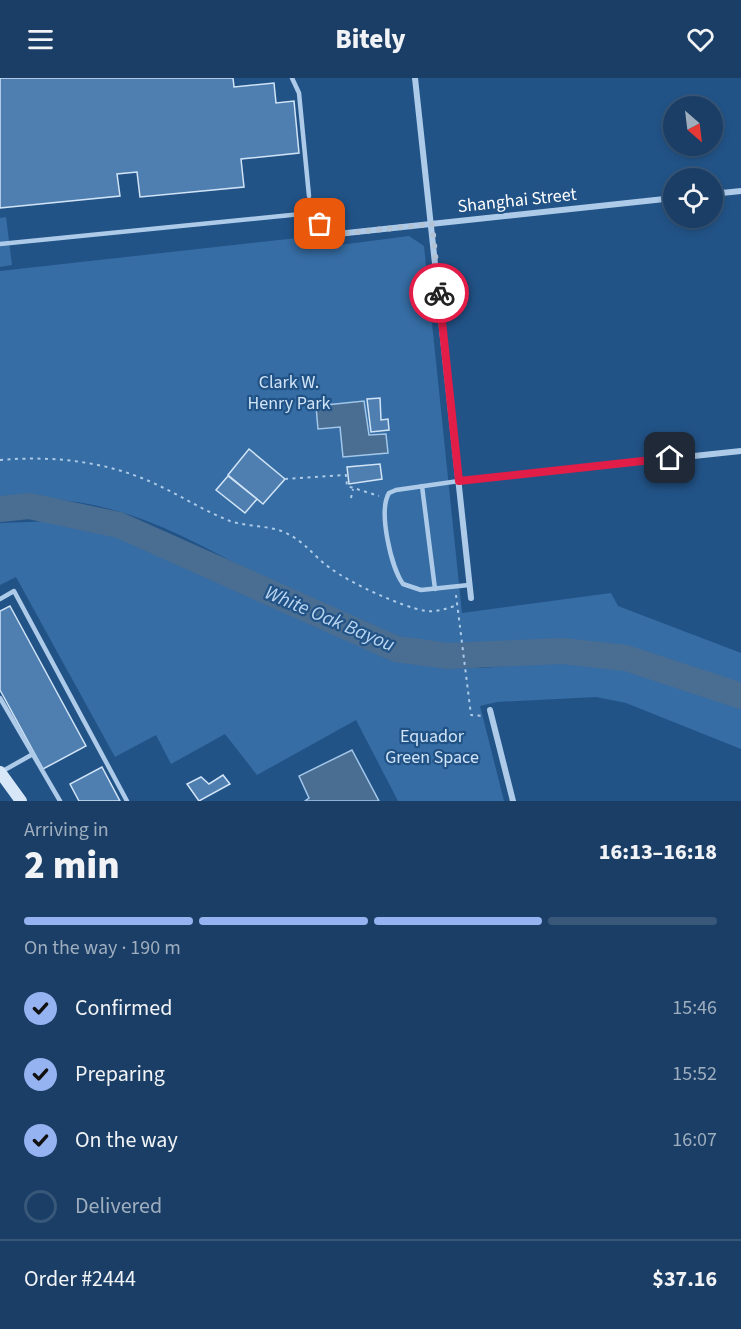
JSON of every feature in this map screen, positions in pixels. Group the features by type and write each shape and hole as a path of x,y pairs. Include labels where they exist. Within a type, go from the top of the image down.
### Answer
{"main road":[{"path":"0,772 21,801"}],"street":[{"path":"415,78 471,598"},
{"path":"723,193 741,191"},
{"name":"Shanghai Street","path":"328,235 663,199"},
{"path":"459,481 741,451"},
{"path":"490,714 513,801"}],"lane":[{"path":"292,78 299,93 309,196"},
{"path":"0,244 311,213 328,235"},
{"path":"459,481 389,493 385,499 389,549 399,578 410,588 435,589 469,585"},
{"path":"422,486 435,589"},
{"path":"0,599 14,591 127,801"},
{"path":"0,698 60,801"},
{"path":"0,772 33,754"}],"path":[{"path":"0,460 53,459 100,464 141,478 233,522 281,531 307,544 328,567 350,581 409,606 426,611 442,611 456,605"},
{"path":"285,479 346,475 347,486 365,490 385,499"},
{"path":"351,498 353,489"},
{"path":"456,586 456,605 471,715 490,714"}],"green space":[{"path":"6,217 12,265 0,267 0,218"},
{"name":"Clark W. Henry Park","path":"409,236 424,246 462,613 611,593 618,606 741,653 741,684 585,642 461,647 420,644 398,639 348,621 156,525 106,508 54,500 0,503 0,271 306,237 324,247"},
{"name":"Equador Green Space","path":"56,521 116,531 165,548 366,646 408,662 483,668 582,660 626,668 741,709 741,749 626,703 596,697 497,702 480,706 504,801 398,801 356,720 257,775 225,734 171,764 156,735 115,757 16,577 0,585 0,523"}],"shaded area":[{"path":"364,401 369,435 386,434 388,453 343,457 340,427 318,429 316,406"},
{"path":"352,750 379,801 305,801 309,798 299,776"}],"building":[{"path":"0,78 233,78 234,87 274,83 276,103 294,101 299,153 241,159 244,187 140,197 137,172 117,174 120,196 0,208"},
{"path":"380,398 381,420 388,419 389,430 371,432 367,399"},
{"path":"249,449 285,479 263,504 228,475"},
{"path":"380,464 382,479 349,484 347,467"},
{"path":"228,476 257,499 245,513 216,490"},
{"path":"10,606 86,746 43,769 0,690 0,611"},
{"path":"102,767 120,801 79,801 70,784"},
{"path":"223,775 230,784 199,801 187,784 201,777 209,784"}],"waterway":[{"name":"White Oak Bayou","path":"0,509 29,506 119,525 396,649 448,656 562,651 626,658 741,696"}],"way so far":[{"path":"320,224 328,235 432,224 439,293"}],"route":[{"path":"439,293 459,481 670,458"}]}
